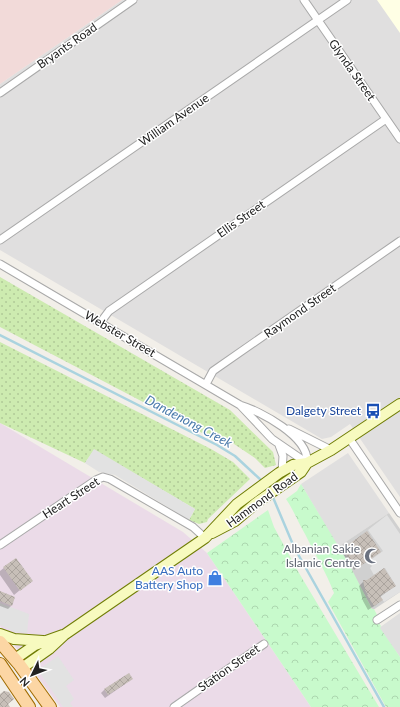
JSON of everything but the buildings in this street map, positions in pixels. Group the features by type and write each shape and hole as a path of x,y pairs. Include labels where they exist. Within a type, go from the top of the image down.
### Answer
{"main road":[{"name":"Hammond Road","path":"208,535 226,514 249,494 280,472 297,464 307,463 331,450 400,404"},
{"name":"Hammond Road","path":"19,663 49,649 64,635 208,535 232,524 256,503 302,472 307,463"},
{"path":"0,634 14,639 45,641"},
{"name":"Hammond Road","path":"19,663 45,641 64,635"},
{"path":"0,642 19,663 50,707"},
{"path":"19,663 3,669 29,707"}],"street":[{"name":"Bryants Road","path":"0,93 133,0"},
{"name":"Glynda Street","path":"304,0 400,139"},
{"name":"William Avenue","path":"0,240 347,0"},
{"name":"Ellis Street","path":"100,323 109,311 386,119"},
{"name":"Raymond Street","path":"206,384 213,371 400,241"},
{"name":"Webster Street","path":"0,264 240,405 259,411 278,424 298,442 306,456 307,463"},
{"name":"Webster Street","path":"240,405 251,419 278,444 307,463"},
{"name":"Webster Street","path":"278,424 331,450"},
{"path":"349,438 400,513"},
{"path":"278,444 283,456 280,472"},
{"name":"Heart Street","path":"0,545 96,480 105,477 110,478 208,535"},
{"path":"377,620 400,605"},
{"name":"Station Street","path":"174,707 264,644"}],"shaded area":[{"path":"0,0 122,0 0,84"},
{"path":"122,0 400,0 400,497 350,424 331,437 322,439 0,250 0,84"},
{"path":"377,0 400,0 400,33"},
{"path":"0,423 183,532 207,553 311,707 60,707 0,626"},
{"path":"94,449 195,509 189,520 115,475 99,472 85,463"},
{"path":"348,453 389,513 338,547 301,484"},
{"name":"Albanian Sakie Islamic Centre","path":"389,513 400,529 400,592 373,610 338,547"},
{"path":"387,515 400,534 400,592 384,602 380,596 396,586 385,568 374,575 370,568 372,566 368,562 383,551 368,530"},
{"path":"0,603 29,614 27,633 15,632 0,625"},
{"path":"400,613 400,657 379,628"},
{"path":"58,656 74,680 66,686 74,699 70,703 73,707 63,707 38,670"}],"green space":[{"path":"0,277 230,410 273,452 276,465 265,468 255,458 231,442 227,446 0,327"},
{"path":"0,342 211,449 233,462 250,479 208,519 207,522 199,524 189,520 195,509 94,450 85,463 0,423"},
{"path":"301,484 349,564 372,609 374,609 378,617 376,619 381,626 380,628 400,657 400,707 386,707 328,602 334,593 331,585 286,499 297,491"},
{"path":"268,510 274,527 299,573 379,707 311,707 207,553"}],"waterway":[{"name":"Dandenong Creek","path":"0,335 217,445 235,456 262,481"},
{"name":"Dandenong Creek","path":"272,495 294,547 384,707"}],"place":[{"name":"Dalgety Street","path":"373,411"},
{"name":"Albanian Sakie Islamic Centre","path":"372,556"},
{"name":"AAS Auto Battery Shop","path":"215,578"}]}
